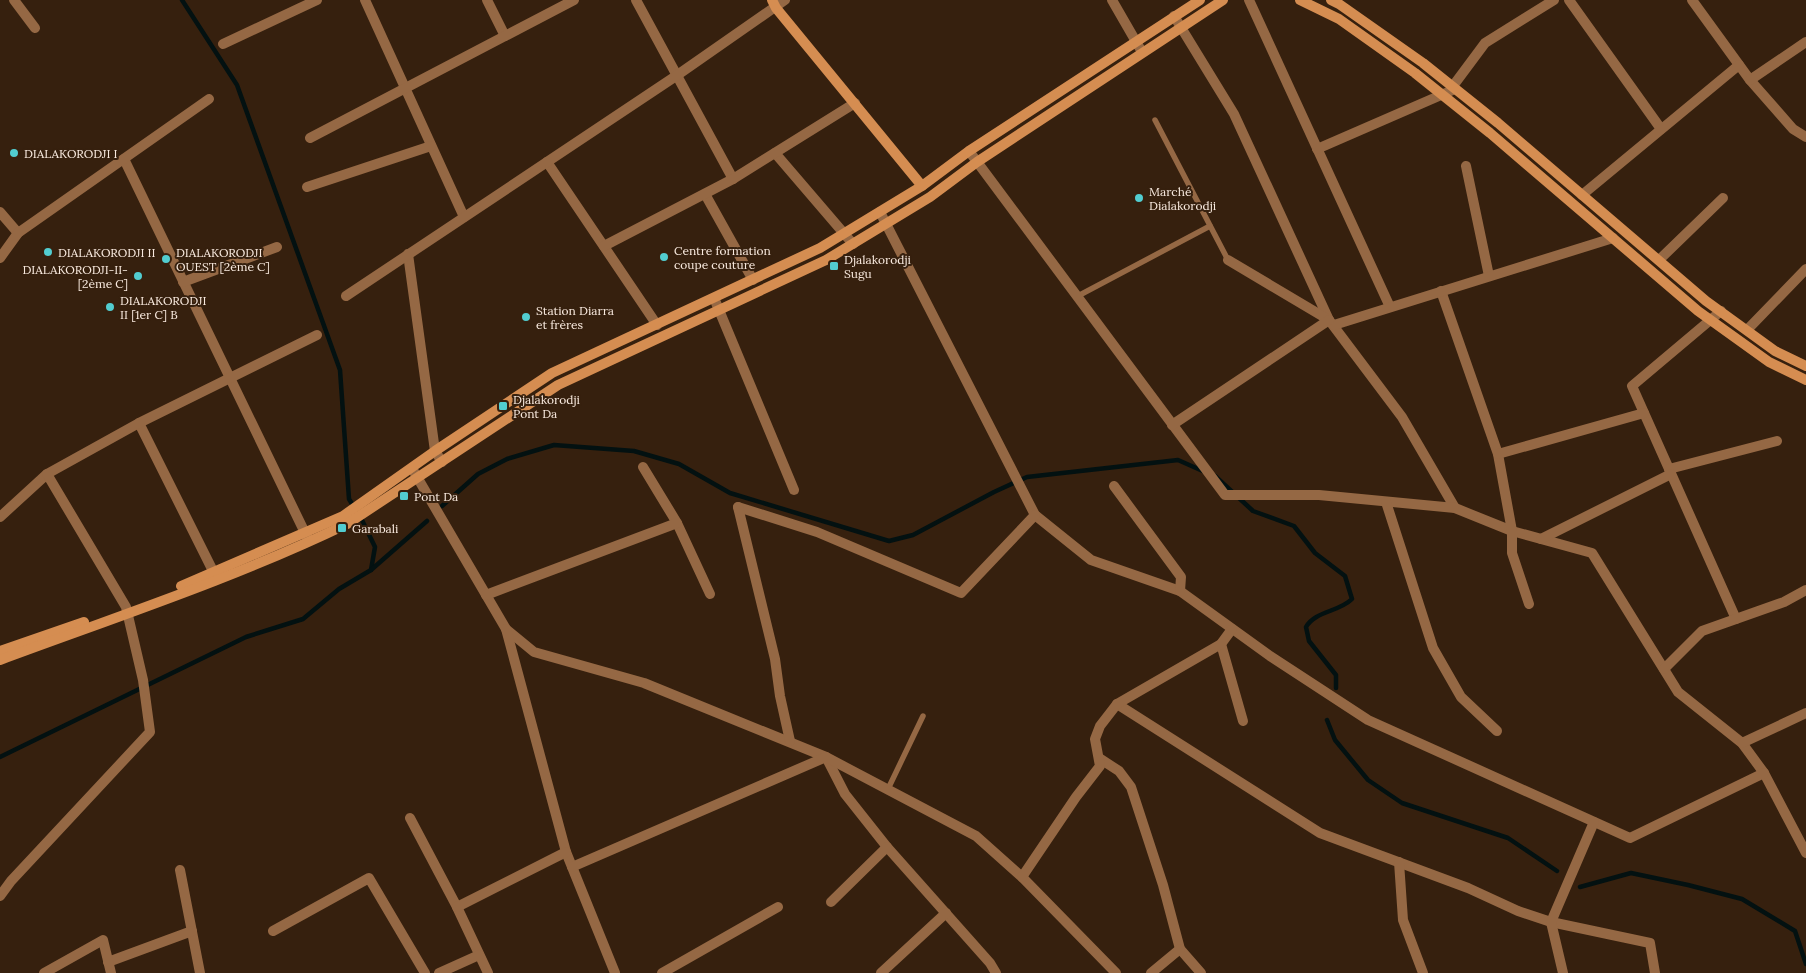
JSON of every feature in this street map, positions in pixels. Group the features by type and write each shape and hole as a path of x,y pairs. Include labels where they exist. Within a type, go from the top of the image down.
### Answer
{"main road":[{"path":"373,502 412,467 552,373 820,248 922,186 969,152 1200,0"},
{"path":"0,660 215,576 345,520 373,502 418,478 558,385 826,260 930,197 977,162 1223,0"},
{"path":"1300,0 1339,19 1415,73 1490,133 1711,320 1769,362 1806,380"},
{"path":"1337,1 1423,63 1454,88 1721,311 1775,351 1806,366"},
{"path":"774,4 922,186"},
{"path":"0,651 127,610"}],"street":[{"path":"14,0 36,28"},
{"path":"223,44 316,0"},
{"path":"365,0 464,217"},
{"path":"487,0 504,36"},
{"path":"310,138 574,0"},
{"path":"636,0 733,179"},
{"path":"346,296 676,76 774,4 785,0"},
{"path":"1112,0 1142,52"},
{"path":"1249,0 1390,307"},
{"path":"1317,149 1442,95 1454,88 1485,43 1554,0"},
{"path":"1569,0 1661,130"},
{"path":"1692,0 1750,80 1793,128 1806,137"},
{"path":"1174,16 1234,114 1332,323 1402,417 1455,508"},
{"path":"1750,80 1806,42"},
{"path":"1582,195 1739,65"},
{"path":"0,258 18,233 209,98"},
{"path":"604,246 733,179 855,104"},
{"path":"306,187 431,146"},
{"path":"969,152 1225,495 1319,495 1455,508 1512,530 1592,553 1678,692 1742,743 1764,773 1806,853"},
{"path":"775,153 853,244"},
{"path":"124,158 307,537"},
{"path":"547,162 657,325"},
{"path":"1466,166 1489,276"},
{"path":"922,186 930,197"},
{"path":"705,194 754,280"},
{"path":"1659,260 1723,198"},
{"path":"0,212 18,233"},
{"path":"880,212 1035,514 1090,560 1180,591 1270,656 1368,720 1630,838 1764,773"},
{"path":"1172,425 1332,323 1390,307 1612,238"},
{"path":"184,282 277,247"},
{"path":"408,254 435,451 442,462"},
{"path":"1228,260 1332,323"},
{"path":"1747,330 1806,269"},
{"path":"1441,291 1498,454 1512,530 1512,553 1530,604"},
{"path":"714,298 794,490"},
{"path":"1721,311 1632,386 1736,619"},
{"path":"0,516 47,474 140,423 317,335"},
{"path":"1498,454 1644,413"},
{"path":"140,423 215,576"},
{"path":"1541,539 1670,472 1777,441"},
{"path":"412,467 506,629 566,852 615,973"},
{"path":"643,467 677,523 710,594"},
{"path":"0,896 11,880 150,732 143,680 127,610 47,474"},
{"path":"1114,486 1181,577 1180,591"},
{"path":"1386,502 1433,648 1461,697 1498,731"},
{"path":"790,742 780,696 775,659 738,507 817,532 961,593 1035,514"},
{"path":"486,595 677,523"},
{"path":"1664,669 1702,631 1784,602 1806,590"},
{"path":"1022,877 1076,797 1100,766 1095,739 1100,726 1117,704 1221,644 1232,628"},
{"path":"506,629 534,652 644,683 826,757 976,836 1022,877 1116,973"},
{"path":"1221,644 1243,721"},
{"path":"1117,704 1320,833 1468,888 1518,911 1551,922 1650,943 1655,973"},
{"path":"1742,743 1806,713"},
{"path":"826,757 845,794 886,847 990,963 996,973"},
{"path":"572,867 826,757"},
{"path":"1099,758 1119,771 1131,787 1163,885 1180,949 1201,973"},
{"path":"410,818 457,907 488,973"},
{"path":"1563,973 1551,922 1594,822"},
{"path":"831,902 886,847"},
{"path":"457,907 566,852"},
{"path":"1399,862 1403,920 1424,973"},
{"path":"180,870 200,973"},
{"path":"273,930 369,878 425,973"},
{"path":"662,973 778,907"},
{"path":"881,973 946,913"},
{"path":"108,962 192,931"},
{"path":"44,973 103,940 111,973"},
{"path":"1151,973 1180,949"},
{"path":"439,973 479,955"}],"lane":[{"path":"1155,120 1228,260"},
{"path":"1076,297 1210,226"},
{"path":"888,789 923,716"}],"waterway":[{"path":"182,0 237,85 340,370 349,499 354,507"},
{"path":"442,506 478,474 507,459 554,445 634,451 679,464 730,493 889,541 913,535 994,492 1027,477 1178,460 1205,472"},
{"path":"1215,476 1253,511 1294,526 1315,553 1345,576 1352,599 1341,607 1315,618 1306,627 1309,641 1336,675 1336,688"},
{"path":"360,516 375,547 371,570"},
{"path":"0,757 246,637 303,619 339,589 371,570 427,521"},
{"path":"1327,720 1335,740 1368,780 1402,803 1508,838 1557,871"},
{"path":"1580,887 1631,873 1742,899 1795,931 1806,964"}],"place":[{"name":"DIALAKORODJI I","path":"14,153"},
{"name":"Marché Dialakorodji","path":"1139,198"},
{"name":"DIALAKORODJI II","path":"48,252"},
{"name":"Centre formation coupe couture","path":"664,257"},
{"name":"DIALAKORODJI OUEST [2ème C]","path":"166,259"},
{"name":"Djalakorodji Sugu","path":"834,266"},
{"name":"DIALAKORODJI-II- [2ème C]","path":"138,276"},
{"name":"DIALAKORODJI II [1er C] B","path":"110,307"},
{"name":"Station Diarra et frères","path":"526,317"},
{"name":"Djalakorodji Pont Da","path":"503,406"},
{"name":"Pont Da","path":"404,496"},
{"name":"Garabali","path":"342,528"}]}
